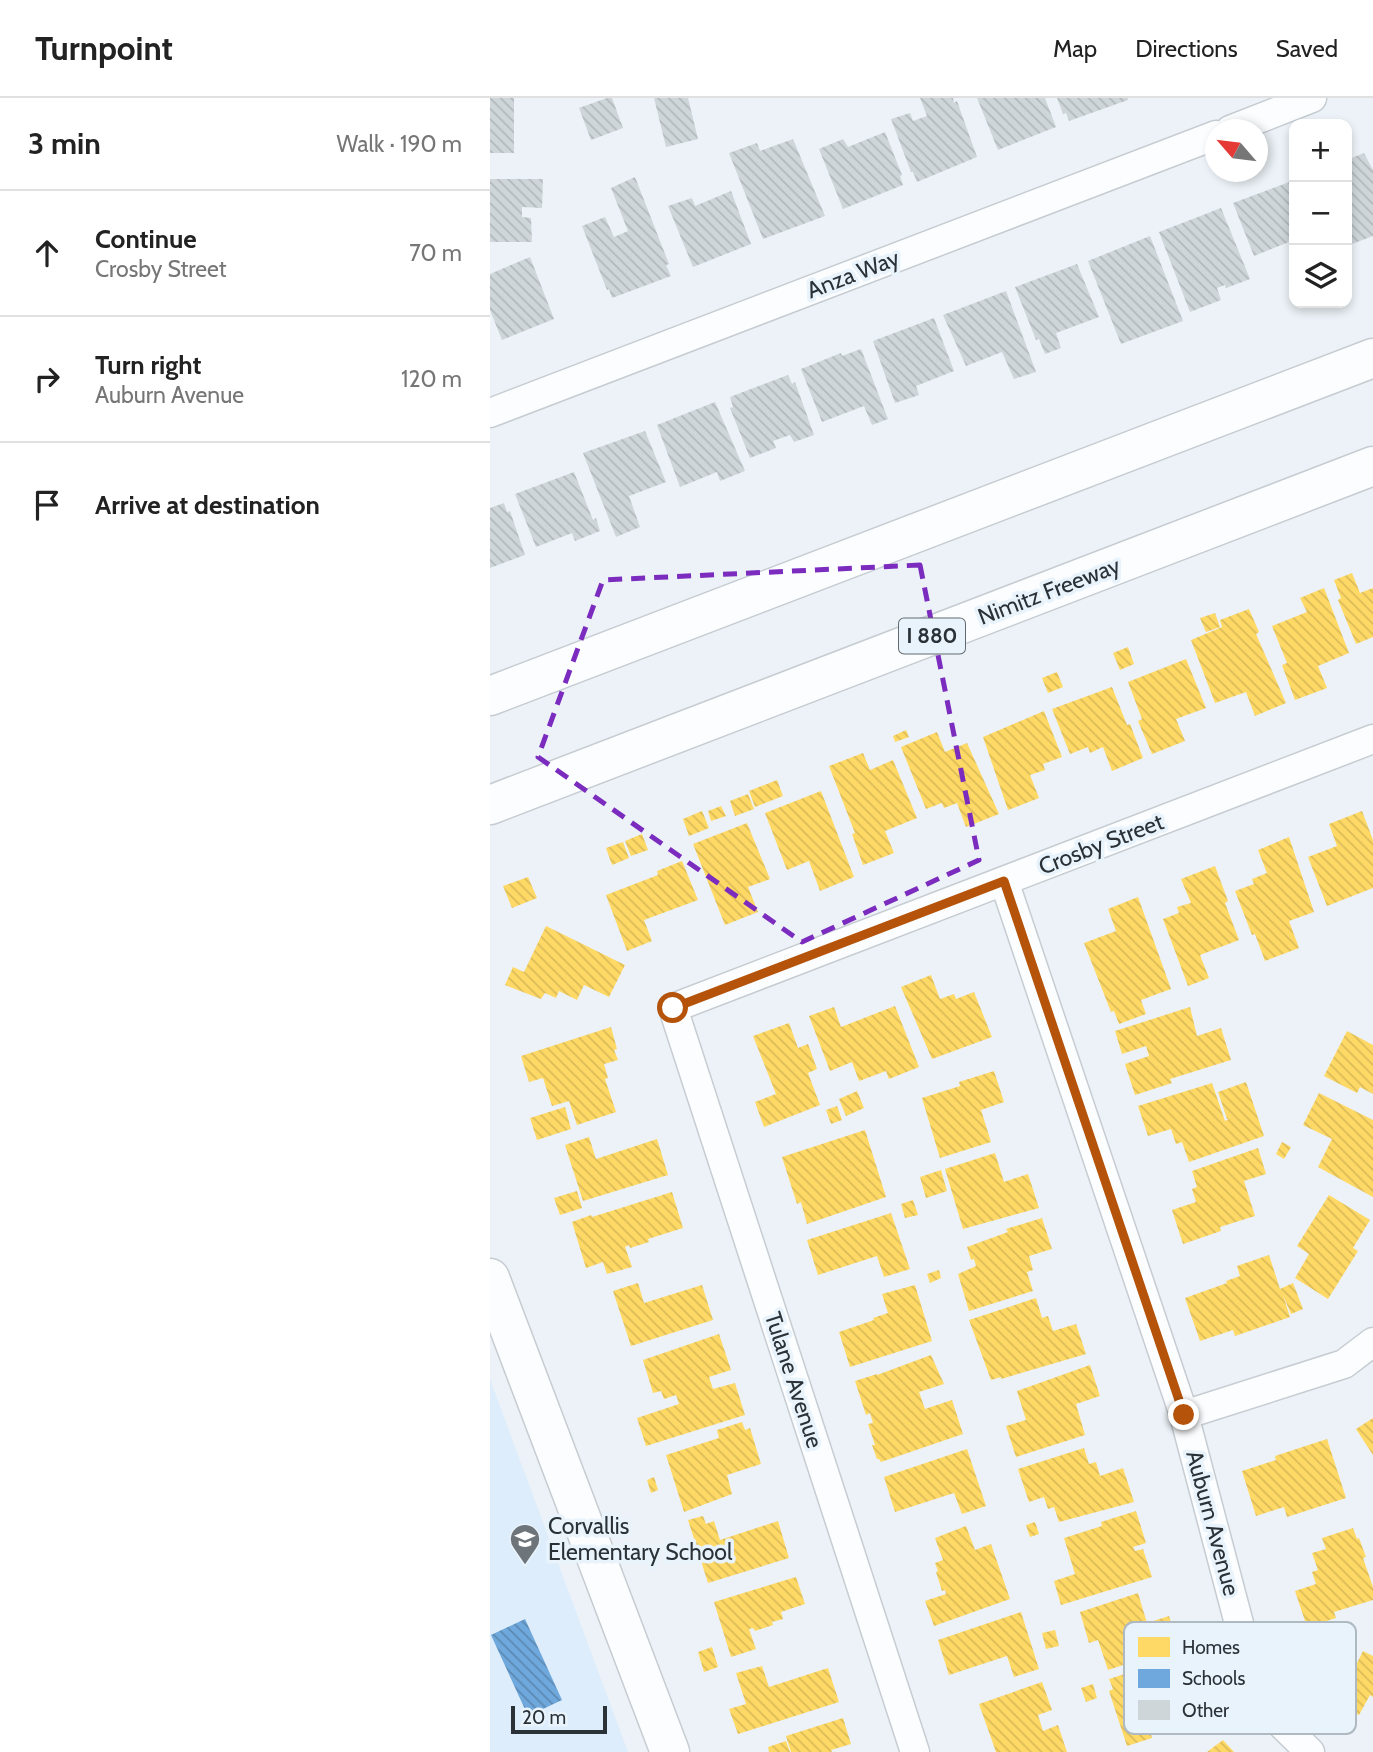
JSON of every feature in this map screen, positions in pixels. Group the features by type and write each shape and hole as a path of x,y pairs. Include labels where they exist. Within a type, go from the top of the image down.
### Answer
{"main road":[{"path":"490,696 1373,358"},
{"name":"Nimitz Freeway","path":"490,805 1373,466"},
{"path":"490,1279 670,1752"}],"street":[{"path":"1258,119 1312,98"},
{"name":"Anza Way","path":"490,413 1205,139"},
{"name":"Crosby Street","path":"673,1008 1373,739"},
{"name":"Auburn Avenue","path":"1004,881 1184,1415 1239,1622"},
{"name":"Tulane Avenue","path":"673,1008 915,1752"},
{"path":"1184,1415 1343,1364 1373,1342"},
{"name":"Auburn Avenue","path":"1292,1734 1310,1752"}],"highlighted area":[{"path":"920,565 979,860 802,942 538,757 603,580"}],"shaded area":[{"name":"Corvallis Elementary School","path":"490,1379 628,1752 490,1752"}],"building: Homes":[{"path":"1352,573 1360,593 1373,588 1373,637 1356,644 1338,600 1341,598 1334,580"},
{"path":"1324,588 1349,653 1318,666 1327,688 1295,700 1282,665 1287,663 1272,626 1307,612 1300,598"},
{"path":"1249,609 1259,632 1256,634 1286,703 1255,716 1246,692 1215,703 1191,640 1222,627 1220,620"},
{"path":"1215,613 1220,627 1206,632 1200,618"},
{"path":"1128,647 1134,664 1120,670 1113,653"},
{"path":"1186,659 1206,708 1176,719 1185,741 1152,754 1138,721 1142,719 1128,682"},
{"path":"1057,672 1063,687 1048,693 1042,678"},
{"path":"1112,687 1143,758 1112,771 1103,747 1090,753 1088,747 1070,754 1052,709"},
{"path":"1044,711 1062,757 1043,764 1045,770 1030,775 1039,798 1008,810 983,737"},
{"path":"906,730 909,737 895,742 893,736"},
{"path":"937,732 945,752 967,743 999,814 966,827 957,803 944,808 942,803 926,809 901,747"},
{"path":"863,753 870,770 893,760 917,818 885,831 894,853 863,865 852,834 855,833 829,766"},
{"path":"777,780 783,796 755,807 749,791"},
{"path":"821,791 854,877 820,891 809,861 787,870 765,813"},
{"path":"748,794 754,809 735,816 730,801"},
{"path":"721,806 726,816 711,821 708,811"},
{"path":"702,811 709,828 689,836 683,819"},
{"path":"1362,811 1373,840 1373,888 1327,906 1308,857 1337,846 1329,824"},
{"path":"747,823 770,879 748,887 758,912 725,925 693,844"},
{"path":"642,834 648,850 631,856 625,841"},
{"path":"1289,837 1314,912 1289,921 1299,948 1265,961 1235,891 1254,884 1252,879 1267,873 1258,850"},
{"path":"623,842 629,858 612,865 606,848"},
{"path":"682,861 698,900 644,920 652,941 627,951 606,895 658,875 657,871"},
{"path":"1215,866 1239,940 1200,955 1209,978 1188,986 1163,919 1179,913 1177,907 1191,903 1181,879"},
{"path":"528,877 537,898 512,908 503,886"},
{"path":"1138,897 1171,989 1141,1000 1146,1014 1119,1024 1114,1011 1111,1012 1084,943 1116,931 1108,909"},
{"path":"546,926 625,965 609,997 584,985 577,1000 559,991 556,998 545,993 541,999 505,985 513,967 524,972"},
{"path":"931,975 940,999 954,994 956,999 974,992 992,1037 932,1059 901,987"},
{"path":"895,1006 919,1067 889,1079 886,1071 859,1081 852,1062 830,1071 809,1016 834,1007 841,1027"},
{"path":"1190,1007 1197,1036 1221,1028 1231,1060 1170,1079 1172,1083 1135,1095 1125,1064 1149,1056 1146,1046 1122,1054 1115,1031"},
{"path":"789,1023 798,1048 808,1044 817,1069 808,1073 820,1105 764,1127 755,1102 776,1094 753,1036"},
{"path":"611,1027 618,1060 604,1064 608,1078 605,1079 616,1112 577,1125 569,1101 552,1106 543,1078 529,1082 521,1056"},
{"path":"1347,1031 1373,1045 1373,1094 1360,1087 1357,1093 1324,1076"},
{"path":"994,1071 1004,1102 981,1110 991,1142 940,1158 922,1098 960,1086 959,1082"},
{"path":"1246,1082 1264,1136 1189,1162 1182,1142 1176,1144 1171,1129 1148,1136 1138,1106 1212,1083 1225,1121 1229,1119 1218,1092"},
{"path":"857,1091 864,1108 846,1116 839,1099"},
{"path":"1319,1093 1373,1120 1373,1197 1318,1167 1332,1139 1303,1125"},
{"path":"837,1106 842,1120 831,1124 826,1110"},
{"path":"565,1107 571,1129 537,1140 530,1118"},
{"path":"865,1130 886,1197 807,1224 801,1202 797,1204 782,1157"},
{"path":"589,1137 596,1159 657,1139 668,1175 583,1201 565,1145"},
{"path":"1282,1142 1291,1147 1284,1159 1276,1154"},
{"path":"1258,1148 1266,1174 1244,1181 1255,1216 1220,1227 1221,1231 1183,1244 1172,1210 1196,1202 1192,1189 1197,1187 1192,1171"},
{"path":"995,1153 1004,1182 1028,1174 1039,1208 963,1229 945,1169"},
{"path":"941,1170 947,1191 926,1198 920,1177"},
{"path":"577,1191 582,1208 560,1215 554,1198"},
{"path":"672,1192 683,1228 648,1239 649,1242 625,1247 632,1267 607,1274 603,1262 586,1268 572,1222"},
{"path":"1329,1195 1370,1220 1353,1248 1358,1251 1328,1299 1295,1278 1309,1254 1297,1246"},
{"path":"913,1200 918,1215 905,1218 901,1204"},
{"path":"891,1213 910,1269 884,1277 877,1256 818,1275 807,1240"},
{"path":"1042,1218 1052,1249 1029,1256 1033,1270 1027,1272 1033,1291 969,1311 958,1274 976,1266 967,1247 1008,1232 1006,1229"},
{"path":"1269,1255 1280,1289 1293,1283 1303,1309 1291,1314 1283,1295 1290,1317 1235,1336 1233,1330 1200,1341 1185,1298 1227,1283 1226,1281 1240,1276 1237,1266"},
{"path":"939,1270 941,1278 930,1283 927,1274"},
{"path":"638,1283 644,1303 702,1285 713,1320 631,1346 613,1291"},
{"path":"915,1285 932,1341 850,1367 839,1332 888,1313 882,1294"},
{"path":"1036,1298 1042,1318 1048,1316 1053,1331 1076,1324 1086,1354 991,1380 969,1320"},
{"path":"719,1334 731,1370 709,1377 713,1389 735,1383 745,1415 646,1446 637,1418 679,1404 676,1395 664,1399 661,1391 653,1393 643,1360"},
{"path":"931,1355 944,1384 919,1392 925,1409 952,1400 963,1434 881,1462 877,1459 872,1445 875,1445 868,1424 873,1423 870,1413 866,1415 855,1381"},
{"path":"1090,1365 1100,1396 1076,1404 1085,1435 1016,1457 1006,1426 1026,1420 1017,1391"},
{"path":"1373,1418 1373,1455 1356,1429"},
{"path":"742,1422 745,1430 750,1428 761,1464 727,1475 732,1494 684,1512 666,1455 719,1438 717,1430"},
{"path":"1327,1439 1346,1498 1287,1517 1284,1507 1256,1516 1242,1471 1276,1460 1275,1456"},
{"path":"1084,1448 1089,1464 1096,1462 1100,1476 1123,1468 1134,1502 1059,1522 1054,1507 1048,1509 1044,1497 1029,1502 1018,1469"},
{"path":"967,1449 986,1506 962,1514 954,1493 895,1512 884,1477"},
{"path":"654,1477 658,1490 651,1493 647,1480"},
{"path":"1136,1511 1146,1543 1133,1547 1135,1551 1143,1549 1152,1577 1061,1605 1054,1581 1075,1574 1064,1538 1102,1526 1101,1522"},
{"path":"703,1516 706,1524 714,1521 720,1540 778,1521 789,1558 708,1583 688,1520"},
{"path":"1035,1522 1039,1534 1030,1537 1026,1525"},
{"path":"966,1526 975,1550 991,1544 1010,1599 934,1626 925,1601 946,1594 945,1590 942,1591 936,1572 935,1563 943,1560 935,1538"},
{"path":"1353,1528 1366,1557 1363,1558 1373,1587 1373,1600 1334,1612 1336,1618 1323,1622 1305,1622 1295,1591 1316,1584 1312,1572 1318,1570 1312,1553 1326,1549 1322,1538"},
{"path":"796,1577 805,1604 781,1612 783,1619 772,1622 773,1625 755,1631 753,1628 749,1629 756,1649 731,1657 714,1602"},
{"path":"1138,1593 1147,1622 1124,1622 1124,1665 1108,1670 1098,1640 1089,1643 1080,1612"},
{"path":"1021,1612 1039,1669 1014,1677 1007,1656 949,1675 938,1640"},
{"path":"1169,1616 1171,1622 1150,1622"},
{"path":"1055,1630 1059,1646 1046,1649 1042,1633"},
{"path":"712,1647 718,1667 704,1672 698,1652"},
{"path":"1363,1651 1373,1656 1373,1697 1370,1695 1359,1715 1356,1713 1356,1665"},
{"path":"762,1666 769,1687 828,1668 839,1702 738,1734 729,1709 746,1704 736,1673"},
{"path":"1124,1674 1124,1734 1151,1734 1152,1738 1127,1746 1109,1691 1113,1689 1109,1679"},
{"path":"1042,1682 1052,1710 1038,1715 1043,1731 1058,1725 1067,1752 996,1752 979,1704"},
{"path":"1093,1684 1097,1698 1086,1702 1081,1688"},
{"path":"843,1718 851,1744 831,1750 832,1752 791,1752 786,1736"},
{"path":"1223,1740 1234,1752 1207,1752"},
{"path":"786,1741 790,1752 769,1752 768,1747"}],"building: Schools":[{"path":"525,1619 562,1700 528,1716 491,1635"}],"building: Other":[{"path":"490,98 514,98 514,153 490,153"},
{"path":"612,98 623,128 591,140 579,108"},
{"path":"654,98 688,98 698,139 666,147"},
{"path":"920,98 953,98 954,103 957,101 977,157 917,182 891,119 910,113 913,121 927,116"},
{"path":"977,98 1045,98 1056,127 998,150"},
{"path":"1057,98 1128,98 1128,100 1069,121"},
{"path":"885,132 902,175 903,185 843,209 819,149 843,139 848,147"},
{"path":"793,139 825,216 763,239 729,153 757,143 760,151"},
{"path":"1364,153 1373,170 1373,236 1352,244 1352,182 1352,158"},
{"path":"635,177 669,264 666,265 671,276 612,298 582,226 605,217 614,237 628,231 611,188"},
{"path":"490,179 543,179 542,208 522,207 522,217 531,218 532,242 490,242"},
{"path":"1289,182 1289,242 1254,256 1233,203"},
{"path":"731,191 751,244 693,267 668,206 692,198 695,206"},
{"path":"1221,208 1250,279 1226,288 1225,285 1217,288 1221,300 1190,312 1159,232"},
{"path":"1150,236 1183,321 1121,344 1088,261"},
{"path":"530,257 554,319 502,340 490,310 490,274"},
{"path":"1077,264 1099,317 1056,333 1061,348 1045,354 1039,339 1036,340 1015,287"},
{"path":"1006,291 1036,372 1014,379 1002,352 966,366 943,315"},
{"path":"934,318 954,371 916,386 919,395 895,403 873,341"},
{"path":"861,349 888,419 872,425 864,406 822,422 801,369 841,353 842,356"},
{"path":"788,375 792,384 795,382 814,435 794,442 790,435 773,441 776,448 750,458 730,408 733,407 730,397"},
{"path":"715,402 745,471 720,481 717,472 680,487 657,425"},
{"path":"645,431 666,482 629,496 640,527 616,537 583,453"},
{"path":"574,472 600,531 575,541 572,533 536,547 515,494"},
{"path":"504,503 507,512 510,511 525,555 490,568 490,508"}],"place":[{"name":"Corvallis Elementary School","path":"525,1566"}],"route":[{"path":"673,1008 1004,881 1184,1415"}]}
